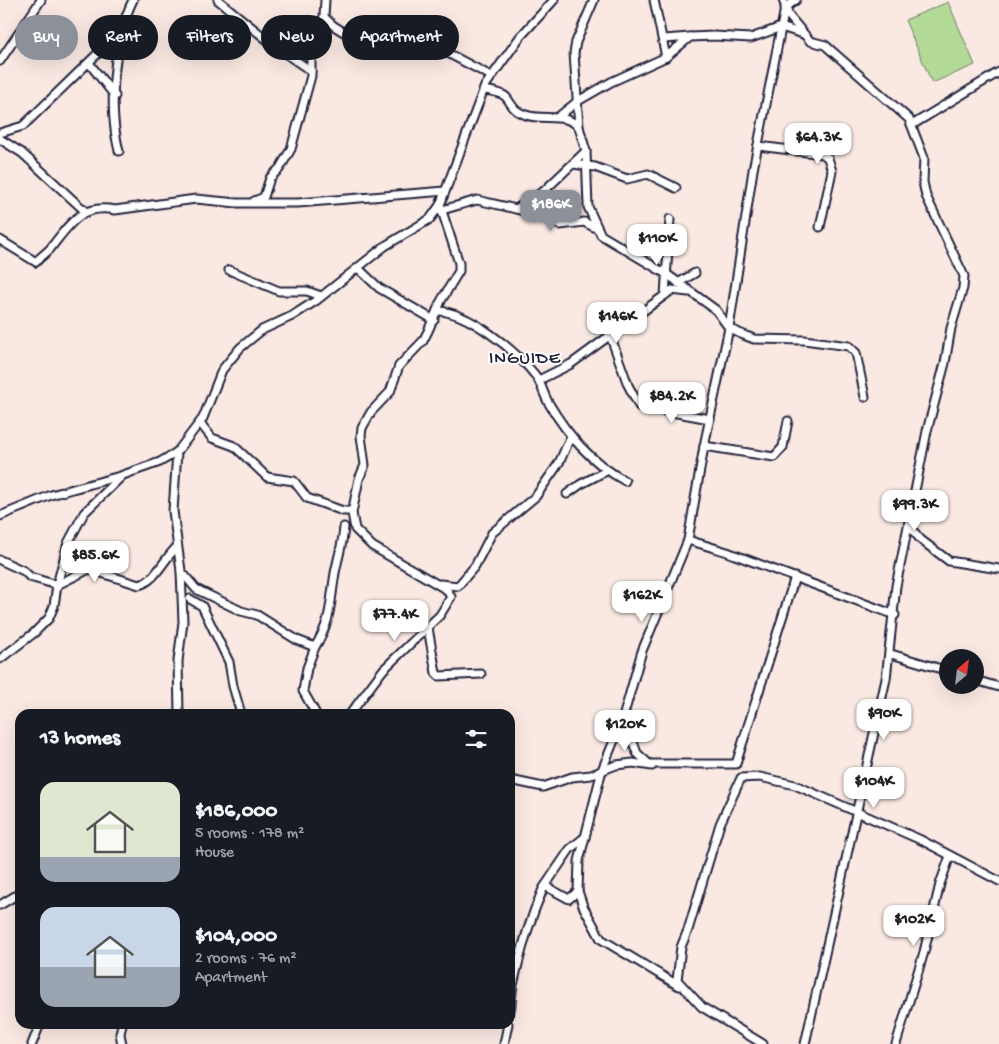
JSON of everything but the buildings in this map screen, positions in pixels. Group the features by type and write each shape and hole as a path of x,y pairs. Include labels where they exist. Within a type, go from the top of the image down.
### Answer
{"street":[{"path":"0,61 41,0"},
{"path":"127,15 133,0"},
{"path":"218,0 276,47 311,71"},
{"path":"324,15 325,0"},
{"path":"0,516 51,495 123,475 160,462 177,452 200,423 222,370 234,354 262,330 292,316 321,296 394,239 430,219 441,207 445,191 491,76 520,37 554,0"},
{"path":"594,0 576,42 574,64 579,127 586,151 588,167 588,207 596,228 601,235 616,246 668,275 716,310 729,328 754,339 804,340 850,346 856,353 865,397"},
{"path":"654,0 664,39 666,57"},
{"path":"783,0 793,22 812,42 826,45 908,116 924,158 923,182 926,196 964,278 963,288 951,328 946,363 927,431 896,586 891,654 805,1044"},
{"path":"763,1044 702,1007 682,987 601,939 583,906 578,891 579,861 602,770 623,716 642,651 688,540 704,446 729,328 746,209 781,27 785,8 796,0"},
{"path":"332,22 368,47 393,45 438,48 491,76"},
{"path":"664,39 714,36 751,38 781,27 805,34"},
{"path":"558,118 578,101 611,82 666,57 690,37"},
{"path":"0,134 23,126 92,60"},
{"path":"116,60 116,139 119,151"},
{"path":"250,203 264,197 270,178 280,168 291,149 311,71 311,60"},
{"path":"89,63 115,96"},
{"path":"912,125 999,72"},
{"path":"484,90 501,94 506,97 514,110 528,116 558,118 574,122 579,127"},
{"path":"0,139 32,161 86,212"},
{"path":"758,146 823,154 828,158 832,171 820,227"},
{"path":"516,209 544,191 586,151"},
{"path":"573,164 595,167 627,179 648,174 676,188"},
{"path":"0,240 36,262 44,256 72,222 86,212 103,208 115,210 196,199 250,203 312,203 378,195 445,191"},
{"path":"441,207 477,200 547,218 560,225 584,222 596,228"},
{"path":"354,709 383,670 440,615 451,597 450,592 372,546 355,529 352,511 359,479 365,465 361,432 371,412 390,392 399,366 423,341 459,267 441,207"},
{"path":"665,295 668,275 670,219"},
{"path":"358,268 379,288 434,320"},
{"path":"229,270 279,291 307,290 321,296"},
{"path":"678,283 695,273"},
{"path":"539,380 571,364 665,295 677,290 691,293"},
{"path":"438,311 448,311 466,318 511,351 539,380 545,398 571,436 594,462 625,481"},
{"path":"610,336 628,385 639,406 710,419"},
{"path":"704,446 774,456 783,447 788,421"},
{"path":"200,423 212,438 234,446 267,477 294,482 307,498 343,511 352,511"},
{"path":"436,583 458,586 475,566 488,538 531,501 551,476 563,456 571,436"},
{"path":"177,452 173,511 181,571 182,616 178,661 179,709"},
{"path":"160,462 175,475"},
{"path":"567,494 606,471"},
{"path":"0,659 34,633 49,618 54,606 56,585 68,543 80,519 123,475"},
{"path":"313,709 303,691 307,668 315,647 330,618 335,573 343,544 344,526"},
{"path":"909,526 921,540 948,561 999,569"},
{"path":"688,540 895,615"},
{"path":"905,546 914,543 927,543"},
{"path":"0,560 22,570 30,577 56,585 68,581 87,569 134,585 142,585 151,578 165,558 177,547"},
{"path":"181,571 194,587 203,593 241,611 257,615 297,640 315,647"},
{"path":"649,764 736,764 794,577"},
{"path":"182,616 190,599 203,593"},
{"path":"190,599 202,606 229,662 232,686 239,709"},
{"path":"428,628 436,673 439,676 481,674"},
{"path":"891,654 939,668"},
{"path":"984,683 999,687"},
{"path":"515,781 543,787 572,777 591,775 602,770 633,763 654,766 637,753 623,716"},
{"path":"682,987 677,976 680,947 695,908 720,824 741,778 760,777 790,784 922,840 999,881"},
{"path":"515,980 521,960 524,935 545,886 570,849 586,836"},
{"path":"896,1044 924,952 940,884 950,856"},
{"path":"545,886 583,906"},
{"path":"569,899 578,891"},
{"path":"0,905 15,896"},
{"path":"32,1044 38,1029"},
{"path":"121,1029 122,1044"},
{"path":"504,1044 507,1029"}],"green space":[{"path":"948,2 975,65 932,83 905,20"}],"district":[{"name":"INGUIDE","path":"525,357"}]}
